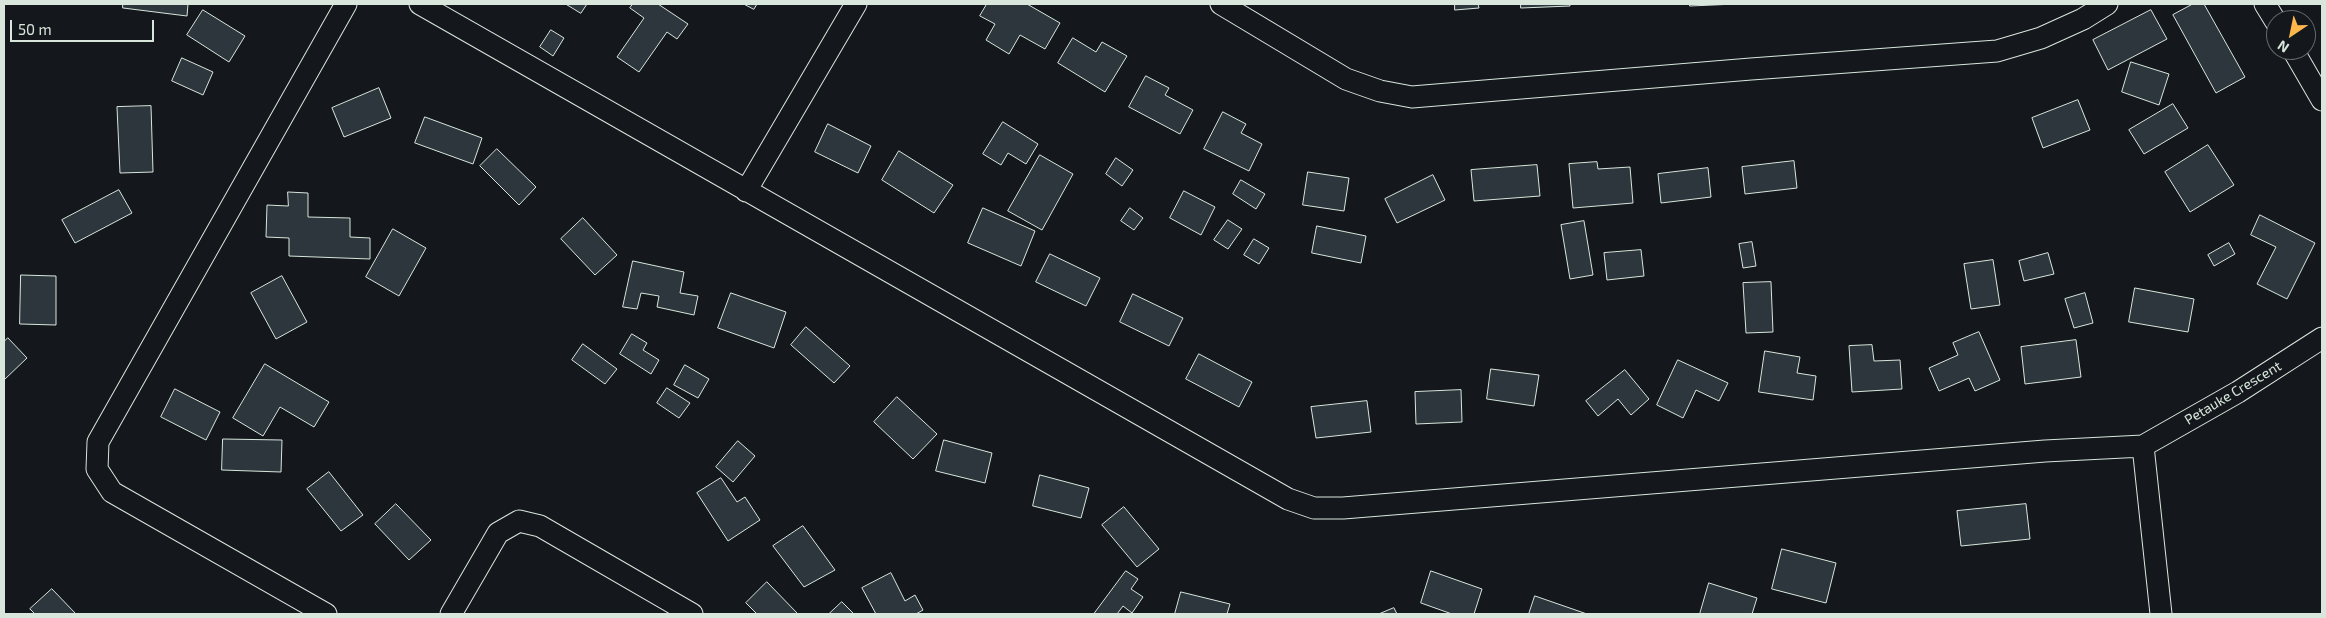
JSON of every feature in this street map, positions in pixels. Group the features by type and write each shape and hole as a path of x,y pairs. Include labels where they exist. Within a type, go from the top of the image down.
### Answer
{"street":[{"path":"326,614 112,492 98,469 98,442 346,4"},
{"path":"420,4 1288,499 1314,508 1353,507 2045,451 2143,446 2161,614"},
{"path":"746,191 856,4"},
{"path":"1220,4 1346,79 1380,91 1412,97 1997,51 2041,38 2083,19 2107,4"},
{"path":"2299,60 2322,100"},
{"name":"Petauke Crescent","path":"2143,446 2238,392 2322,338"},
{"path":"451,614 498,533 519,521 540,526 692,614"}],"building":[{"path":"123,4 188,4 187,16 123,8"},
{"path":"566,4 587,4 581,13"},
{"path":"633,4 658,4 688,24 677,39 667,32 639,72 617,57 644,18 630,8"},
{"path":"744,4 757,4 754,9"},
{"path":"987,4 1027,4 1060,23 1045,49 1020,35 1009,54 986,40 995,24 980,16"},
{"path":"1455,4 1478,4 1479,8 1455,10"},
{"path":"1521,4 1570,4 1570,6 1521,8"},
{"path":"1690,4 1736,4 1690,6"},
{"path":"2193,4 2204,4 2245,77 2216,93 2173,15"},
{"path":"203,10 245,36 229,62 187,35"},
{"path":"2151,10 2167,39 2108,70 2093,40"},
{"path":"551,30 564,38 553,56 540,47"},
{"path":"1073,38 1096,52 1102,42 1127,56 1105,92 1058,63"},
{"path":"182,58 213,72 203,95 172,81"},
{"path":"2131,62 2169,74 2159,105 2122,92"},
{"path":"1146,76 1169,88 1165,95 1193,110 1180,134 1129,107"},
{"path":"379,88 391,118 344,137 332,108"},
{"path":"2078,100 2090,130 2043,148 2032,118"},
{"path":"2173,104 2188,128 2144,154 2129,130"},
{"path":"151,106 153,172 120,173 117,107"},
{"path":"1223,112 1246,124 1241,133 1262,144 1249,171 1204,149"},
{"path":"425,117 482,138 473,164 415,143"},
{"path":"1003,122 1038,144 1026,164 1008,153 1001,165 983,154"},
{"path":"828,124 871,146 858,173 815,152"},
{"path":"2208,145 2234,185 2190,212 2165,172"},
{"path":"497,149 536,187 519,205 480,166"},
{"path":"899,151 953,185 934,213 882,180"},
{"path":"1040,155 1073,174 1042,230 1008,211"},
{"path":"1116,158 1133,170 1122,186 1106,174"},
{"path":"1794,161 1797,188 1745,194 1742,167"},
{"path":"1597,162 1598,169 1630,167 1633,203 1573,208 1569,164"},
{"path":"1537,165 1540,196 1474,201 1471,170"},
{"path":"1708,168 1711,197 1661,203 1658,174"},
{"path":"1308,172 1349,178 1344,211 1303,205"},
{"path":"1433,175 1445,200 1397,223 1385,199"},
{"path":"1241,180 1265,194 1256,209 1233,194"},
{"path":"119,190 132,213 75,243 62,220"},
{"path":"1184,191 1215,207 1201,235 1170,218"},
{"path":"288,192 308,193 308,217 350,218 350,237 370,238 370,259 289,256 289,238 266,237 267,205 288,206"},
{"path":"983,208 1035,231 1021,266 968,243"},
{"path":"1130,208 1143,218 1134,230 1121,221"},
{"path":"2260,215 2315,243 2287,299 2257,284 2276,247 2251,235"},
{"path":"583,218 617,255 595,275 561,239"},
{"path":"1228,220 1242,229 1228,249 1214,240"},
{"path":"1584,221 1593,275 1570,279 1561,225"},
{"path":"1317,226 1366,236 1361,263 1312,253"},
{"path":"393,229 426,248 399,296 366,277"},
{"path":"1254,239 1269,248 1259,264 1244,255"},
{"path":"1752,242 1756,266 1743,268 1739,244"},
{"path":"2229,243 2235,254 2214,266 2208,255"},
{"path":"1641,250 1644,276 1607,280 1604,253"},
{"path":"2048,253 2054,274 2024,281 2019,261"},
{"path":"1050,254 1100,278 1086,306 1036,282"},
{"path":"1993,260 2000,305 1971,309 1964,264"},
{"path":"633,261 684,272 680,293 698,296 694,315 657,307 659,296 641,293 637,309 623,307"},
{"path":"21,275 56,276 56,325 20,324"},
{"path":"282,276 307,322 276,339 251,293"},
{"path":"1771,282 1773,332 1746,333 1743,283"},
{"path":"2135,288 2194,299 2188,332 2129,322"},
{"path":"731,293 786,312 774,348 718,328"},
{"path":"2085,293 2093,323 2074,328 2065,299"},
{"path":"1133,294 1183,318 1169,346 1120,322"},
{"path":"806,327 850,366 834,383 791,345"},
{"path":"1979,332 2000,380 1975,391 1969,378 1939,391 1929,368 1958,355 1953,343"},
{"path":"632,334 647,343 643,350 659,360 651,374 620,354"},
{"path":"8,338 27,358 4,380 4,342"},
{"path":"2076,340 2081,377 2025,384 2021,347"},
{"path":"583,344 617,369 605,384 572,360"},
{"path":"1872,345 1874,361 1900,360 1902,389 1852,392 1849,346"},
{"path":"1765,351 1800,357 1797,373 1816,376 1813,400 1759,392"},
{"path":"1199,354 1252,382 1239,407 1186,379"},
{"path":"1678,360 1728,383 1719,401 1696,390 1683,418 1657,405"},
{"path":"265,364 329,402 314,427 280,407 263,436 233,418"},
{"path":"685,365 709,379 698,398 674,385"},
{"path":"1491,369 1539,375 1534,406 1487,399"},
{"path":"1625,370 1649,399 1631,415 1618,399 1598,416 1586,401"},
{"path":"667,388 690,403 679,418 657,403"},
{"path":"175,389 220,412 206,440 161,417"},
{"path":"1461,390 1462,422 1416,424 1415,392"},
{"path":"897,397 937,434 913,459 874,422"},
{"path":"1367,401 1371,432 1316,438 1311,407"},
{"path":"223,439 282,440 281,472 222,470"},
{"path":"944,440 992,453 985,483 936,471"},
{"path":"738,441 755,456 733,482 716,467"},
{"path":"329,472 363,515 341,531 307,489"},
{"path":"1040,475 1089,488 1081,518 1033,506"},
{"path":"721,478 737,502 745,497 760,520 728,541 697,493"},
{"path":"396,504 431,540 409,560 375,524"},
{"path":"2026,504 2030,539 1961,546 1957,511"},
{"path":"1124,507 1159,549 1137,567 1102,525"},
{"path":"803,526 835,570 804,587 773,546"},
{"path":"1782,549 1836,563 1826,603 1772,589"},
{"path":"1126,571 1138,579 1131,589 1143,597 1132,613 1123,606 1117,614 1094,614"},
{"path":"1431,571 1482,589 1474,614 1452,614 1421,603"},
{"path":"891,573 905,601 915,595 923,610 916,614 876,614 862,588"},
{"path":"767,582 798,614 757,614 746,603"},
{"path":"1709,583 1757,598 1752,614 1700,614"},
{"path":"52,589 76,614 35,614 30,609"},
{"path":"1181,592 1230,604 1227,614 1175,614"},
{"path":"1535,596 1587,614 1529,614"},
{"path":"842,602 854,614 829,614"},
{"path":"1394,608 1397,614 1379,614"}]}
